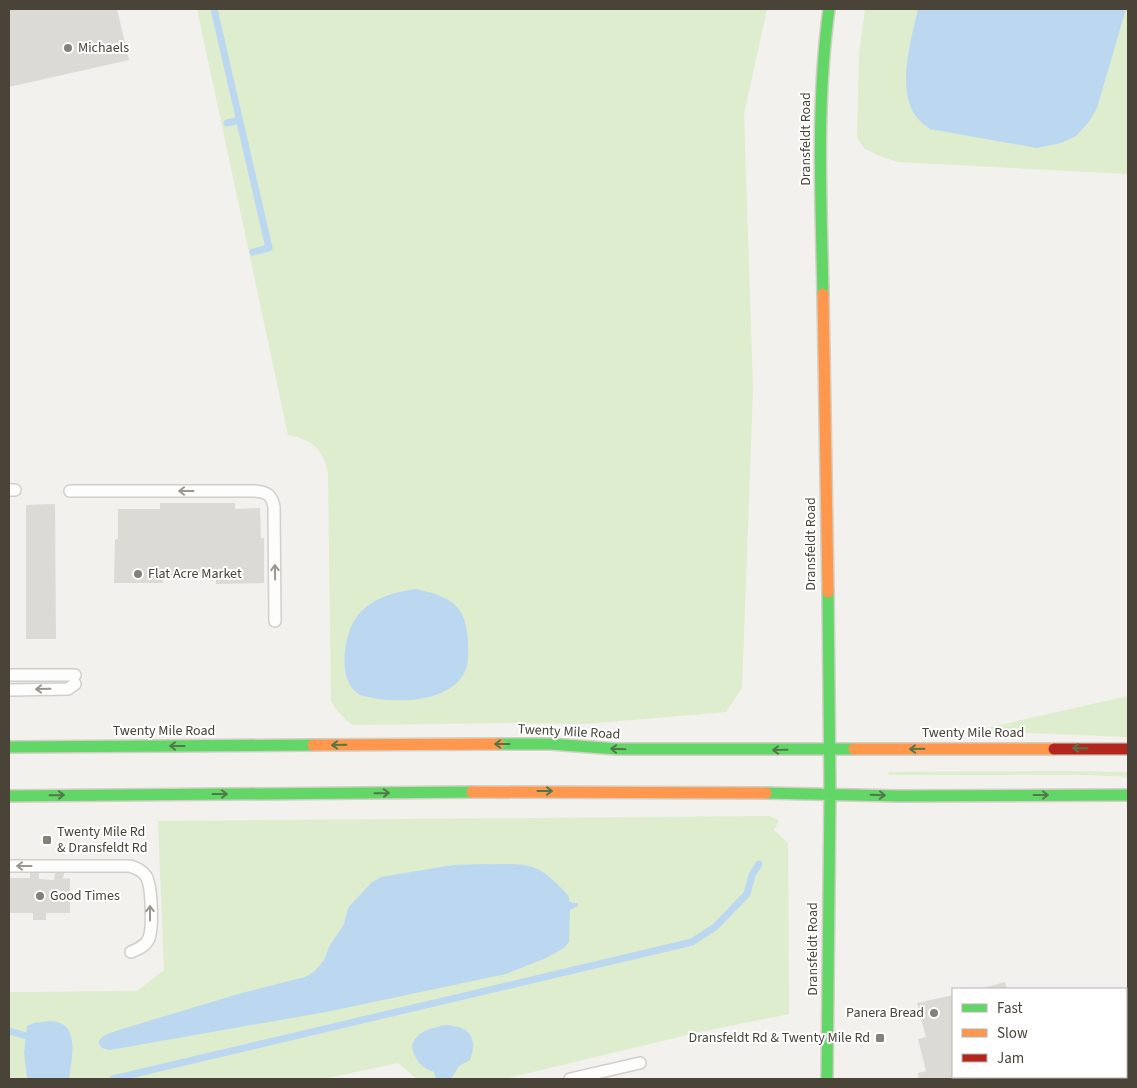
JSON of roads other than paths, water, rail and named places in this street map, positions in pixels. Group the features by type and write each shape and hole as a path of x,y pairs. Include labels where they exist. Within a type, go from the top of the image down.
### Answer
{"main road":[{"name":"Dransfeldt Road","path":"827,1079 830,793 820,150 823,52 829,9"},
{"name":"Twenty Mile Road","path":"9,747 551,744 617,749 1128,749"},
{"path":"9,796 544,790 830,793 899,796 1128,796"}],"lane":[{"path":"70,491 255,491 269,494 273,500 274,507 275,621"},
{"path":"9,675 75,680 68,689 9,690"},
{"path":"9,866 130,866 143,872 149,885 150,931 144,945 131,952"},
{"path":"570,1079 640,1063"}],"water":[{"path":"918,9 1126,9 1097,108 1088,123 1076,136 1061,143 1037,148 930,129 918,119 911,108 907,95 906,81 909,50"},
{"path":"416,589 447,599 460,611 467,630 468,663 466,669 459,681 449,689 421,699 390,700 364,696 355,691 345,672 346,646 353,623 364,609 377,600 392,594"},
{"path":"516,864 535,868 557,884 569,896 569,901 578,903 578,906 570,910 569,942 564,948 546,958 506,974 326,1012 110,1050 102,1048 98,1043 105,1035 112,1032 242,993 305,977 315,971 324,960 329,947 344,924 348,908 371,883 381,877 453,865"},
{"path":"49,1021 66,1027 70,1034 72,1061 69,1079 27,1079 24,1053 27,1026"},
{"path":"444,1025 459,1027 465,1030 472,1038 472,1051 470,1060 459,1066 451,1079 436,1079 434,1072 419,1063 412,1047 416,1037 420,1034"}],"waterway":[{"path":"214,9 269,248 253,252"},
{"path":"227,123 239,120"},
{"path":"113,1079 692,942 715,927 747,894 752,875 759,864"},
{"path":"9,1031 33,1038"}],"place":[{"name":"Michaels","path":"68,48"},
{"name":"Flat Acre Market","path":"138,574"},
{"name":"Twenty Mile Rd & Dransfeldt Rd","path":"47,840"},
{"name":"Good Times","path":"40,896"},
{"name":"Panera Bread","path":"934,1013"},
{"name":"Dransfeldt Rd & Twenty Mile Rd","path":"880,1038"}]}
